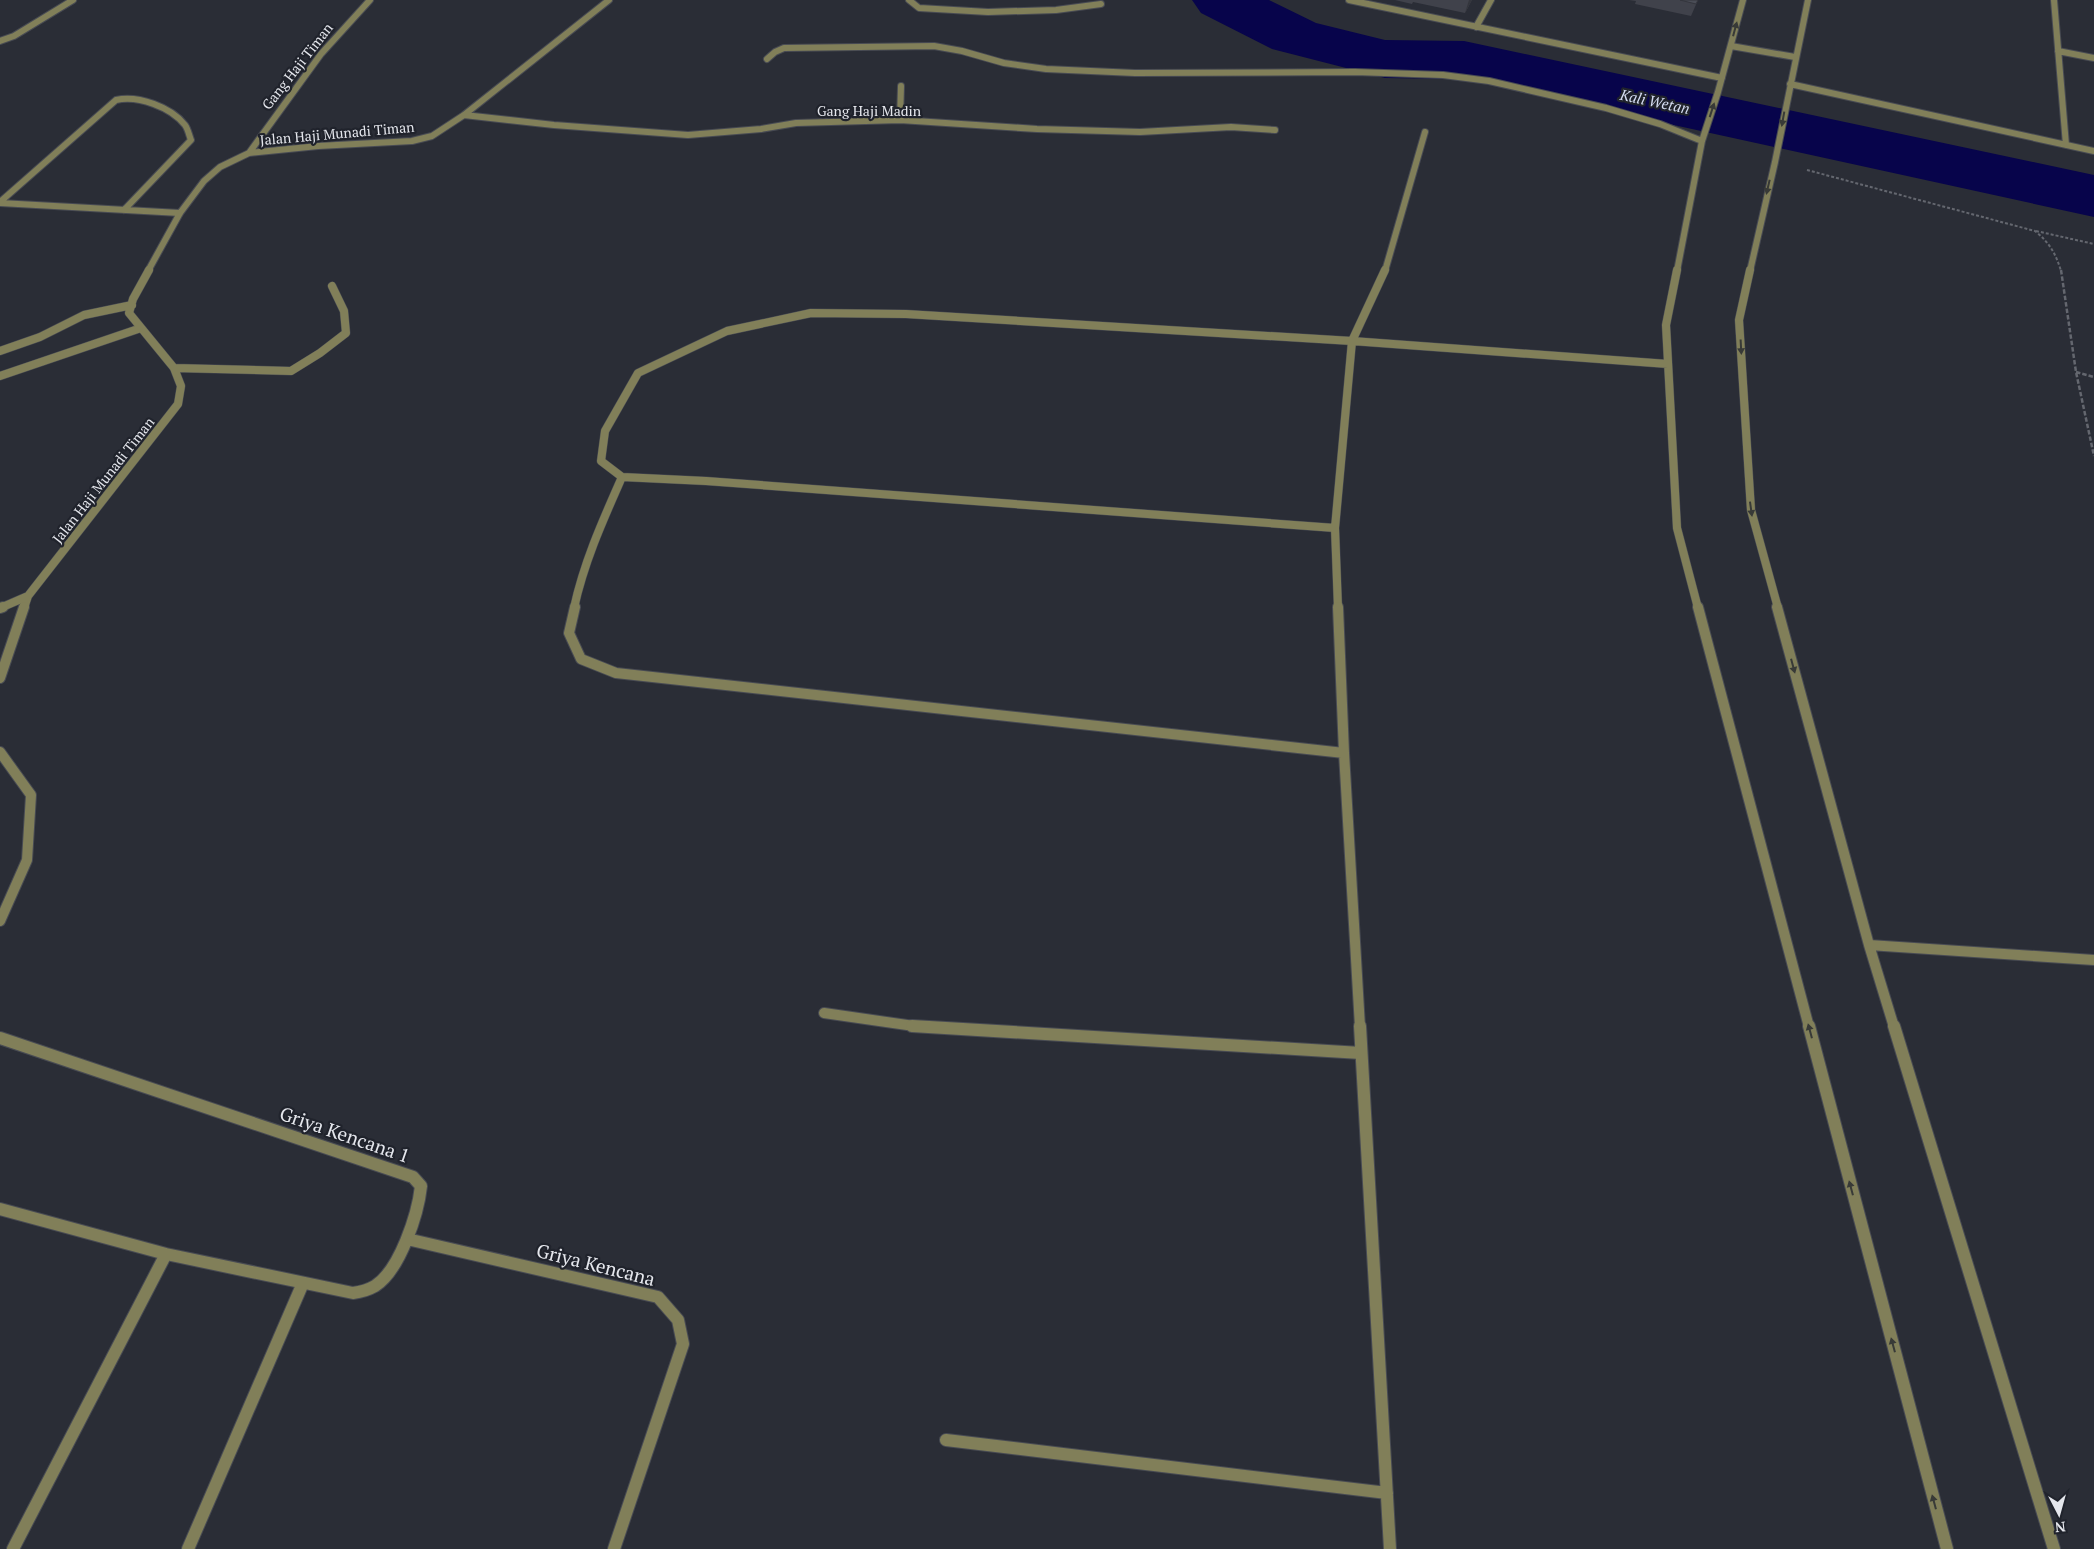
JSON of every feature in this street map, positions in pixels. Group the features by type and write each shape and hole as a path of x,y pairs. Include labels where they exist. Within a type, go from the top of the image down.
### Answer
{"street":[{"path":"0,41 14,36 73,0"},
{"name":"Gang Haji Timan","path":"249,153 296,84 347,22 370,0"},
{"name":"Jalan Haji Munadi Timan","path":"28,596 178,404 181,386 174,368 129,313 180,213 204,181 220,168 249,153 318,146 412,141 432,136 464,115 609,0"},
{"path":"909,0 919,8 1009,12 1074,8 1101,4"},
{"path":"1349,0 1722,78"},
{"path":"1476,27 1491,0"},
{"path":"1743,0 1718,92 1702,141 1666,326 1677,528 1947,1549"},
{"path":"1808,0 1775,162 1739,320 1751,510 1870,945 2054,1549"},
{"path":"2054,0 2066,145"},
{"path":"767,59 774,52 784,48 934,46 962,51 1004,63 1046,69 1135,73 1355,72 1443,75 1530,90 1606,108 1660,124 1702,141"},
{"path":"1731,46 1795,57"},
{"path":"2058,51 2094,58"},
{"path":"1790,84 2094,151"},
{"path":"900,120 901,86"},
{"path":"0,203 116,100 126,97 144,101 176,118 186,126 190,140 124,210"},
{"name":"Gang Haji Madin","path":"464,115 554,125 688,134 762,129 796,123 900,120 1140,132 1231,127 1275,130"},
{"path":"1390,1549 1344,753 1334,528 1352,341 1388,264 1425,132"},
{"path":"0,203 180,213"},
{"path":"174,368 291,371 320,354 346,333 344,311 332,286"},
{"path":"0,351 40,337 84,315 132,304"},
{"path":"1334,528 706,481 622,477 601,461 605,431 638,373 727,331 812,314 906,314 1352,341 1668,364"},
{"path":"0,376 141,328"},
{"path":"622,477 602,521 581,578 569,633 581,659 616,673 1344,753"},
{"path":"0,608 28,596"},
{"path":"0,678 28,596"},
{"path":"0,752 31,795 27,860 0,921"},
{"path":"1870,945 2094,960"},
{"path":"824,1013 925,1028 1361,1053"},
{"name":"Griya Kencana 1","path":"0,1038 413,1177 421,1186 420,1204 407,1239 380,1282 366,1291 354,1293 166,1254 0,1209"},
{"name":"Griya Kencana","path":"407,1239 658,1297 678,1320 682,1344 614,1549"},
{"path":"12,1549 166,1254"},
{"path":"188,1549 303,1283"},
{"path":"946,1440 1387,1493"}],"path":[{"path":"1775,162 1883,189 2035,231 2094,244"},
{"path":"2035,231 2045,239 2057,256 2064,281 2076,372 2094,456"},
{"path":"2076,372 2094,377"}],"building":[{"path":"1680,0 1698,0 1696,4"}],"waterway":[{"name":"Kali Wetan","path":"1222,0 1294,36 1385,59 1464,60 2094,196"}]}
